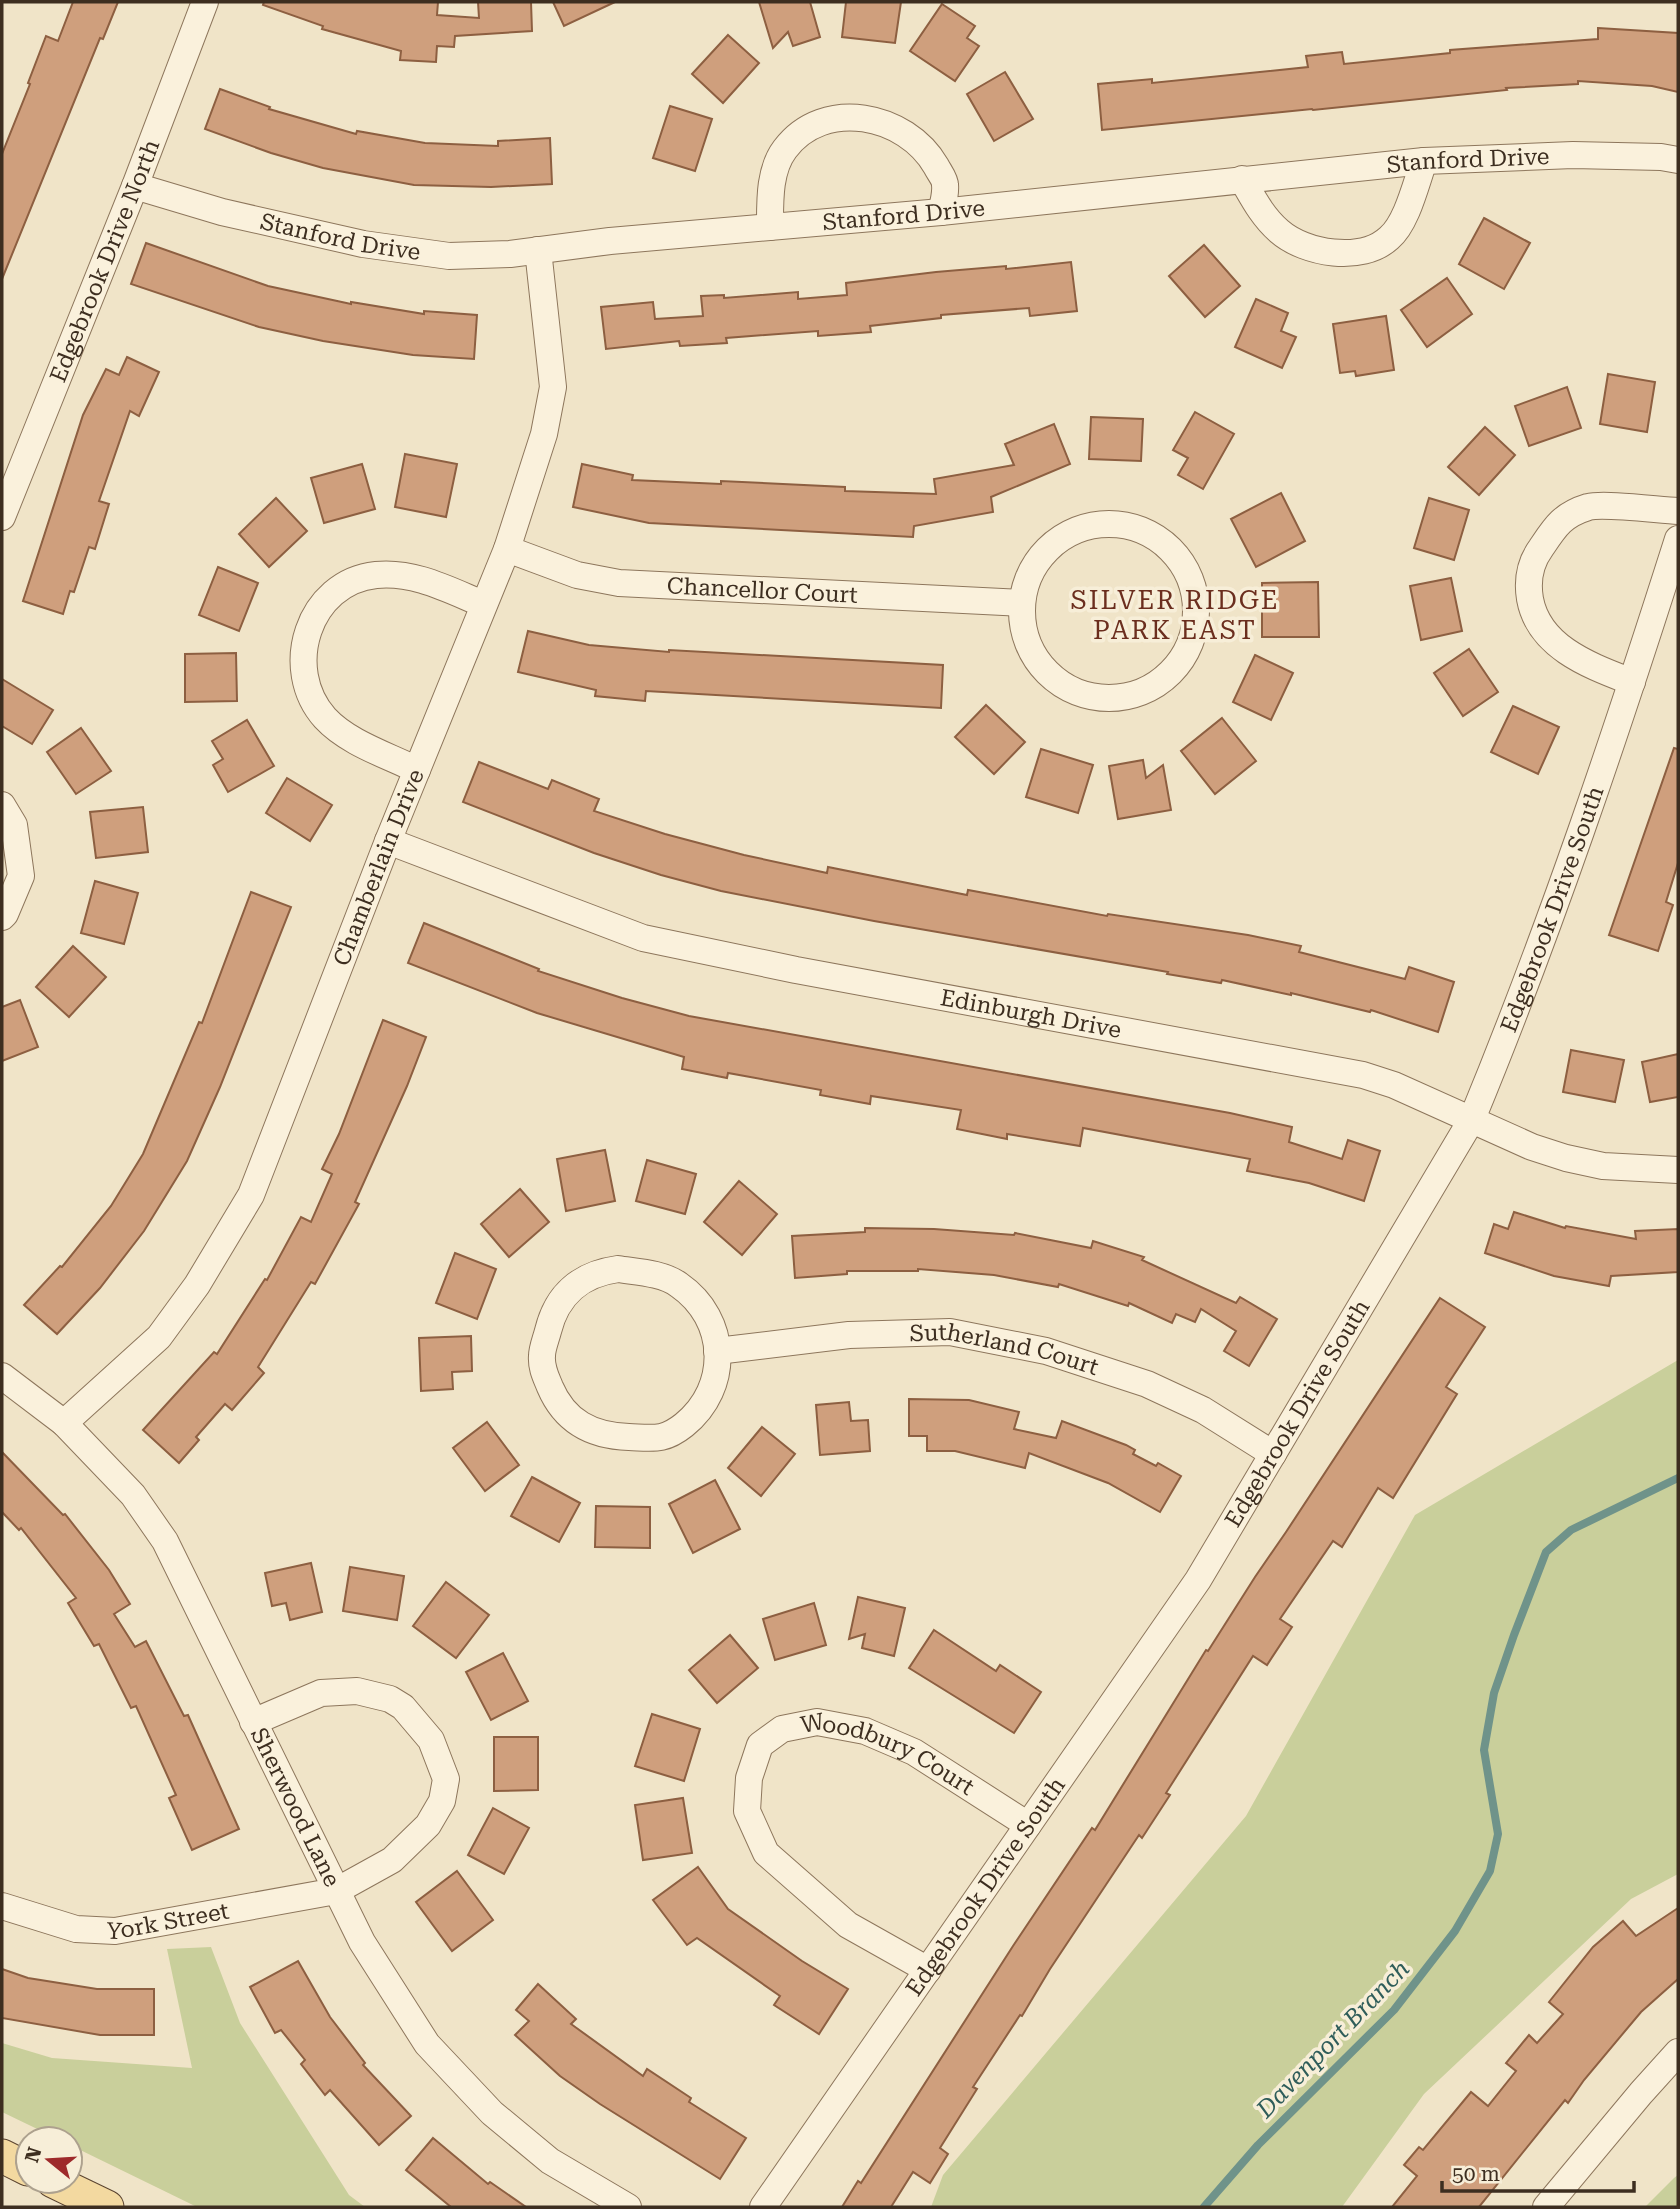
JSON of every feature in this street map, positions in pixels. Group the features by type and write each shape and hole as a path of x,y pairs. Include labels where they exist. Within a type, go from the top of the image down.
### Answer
{"main road":[{"path":"82,2195 107,2207"}],"street":[{"name":"Edgebrook Drive North","path":"2,517 135,186 205,2"},
{"path":"770,227 769,190 784,150 801,133 831,117 873,119 914,139 929,154 945,184 942,212"},
{"name":"Stanford Drive","path":"135,186 222,212 363,244 449,256 510,254 610,240 942,212 1424,161 1573,155 1661,157 1678,160"},
{"path":"1242,179 1258,209 1280,232 1300,244 1327,251 1352,253 1376,247 1390,238 1404,217 1424,161"},
{"name":"Chamberlain Drive","path":"64,1423 159,1337 197,1285 251,1195 388,841 507,549 544,434 553,387 538,250"},
{"path":"1632,682 1589,665 1563,649 1545,632 1532,610 1530,570 1536,555 1559,521 1572,513 1592,506 1678,512"},
{"path":"1103,523 1133,526 1161,540 1182,561 1194,589 1197,620 1189,649 1173,672 1152,688 1126,698 1099,699 1073,692 1050,677 1033,656 1023,630 1022,603 1030,573 1048,548 1073,531 1103,523"},
{"name":"Edgebrook Drive South","path":"763,2207 1198,1580 1472,1119 1506,1037 1632,682 1678,539"},
{"name":"Chancellor Court","path":"507,549 577,575 619,583 1022,603"},
{"path":"417,770 341,731 326,719 316,706 304,672 302,656 305,637 312,620 323,605 345,585 374,575 413,577 483,604"},
{"path":"2,805 14,825 21,876 2,917"},
{"name":"Edinburgh Drive","path":"388,841 643,938 796,970 1363,1075 1472,1119 1532,1147 1566,1158 1603,1166 1678,1170"},
{"path":"618,1269 652,1274 677,1283 704,1307 715,1335 717,1351 717,1376 711,1393 693,1418 672,1435 660,1439 610,1436 591,1430 569,1417 558,1405 543,1370 541,1355 552,1313 564,1294 598,1272 618,1269"},
{"name":"Sutherland Court","path":"717,1351 849,1335 950,1332 1046,1351 1147,1384 1203,1410 1273,1454"},
{"name":"Sherwood Lane","path":"2,1376 64,1423 132,1495 165,1541 362,1942 427,2044 492,2113 550,2161 628,2207"},
{"name":"York Street","path":"2,1906 76,1929 115,1931 336,1891 392,1860 428,1825 442,1801 446,1779 431,1740 403,1707 390,1699 357,1691 321,1693 253,1722"},
{"name":"Woodbury Court","path":"928,1970 848,1925 766,1853 747,1811 749,1778 760,1745 782,1729 817,1722 865,1731 914,1752 1028,1825"},
{"path":"1546,2207 1678,2052"}],"green space":[{"path":"1678,1360 1678,1874 1631,1899 1424,2094 1342,2207 931,2207 943,2175 1246,1816 1415,1515"},
{"path":"211,1947 240,2023 349,2195 365,2207 197,2207 84,2152 84,2125 29,2125 2,2112 2,2043 52,2058 192,2068 167,1949"},
{"path":"1678,2175 1678,2207 1645,2207 1674,2178"}],"building":[{"path":"73,2 118,2 103,39 100,38 2,279 2,154 46,36 58,41"},
{"path":"264,2 438,2 437,15 479,18 478,2 531,2 532,31 455,36 454,47 437,46 436,62 400,60 401,51 322,29 323,26 263,5"},
{"path":"553,2 615,2 564,26"},
{"path":"759,2 810,2 820,37 793,46 788,32 773,48"},
{"path":"846,2 901,2 895,43 842,37"},
{"path":"942,4 975,26 967,38 979,46 955,81 910,51"},
{"path":"1598,28 1678,33 1678,92 1652,86 1578,81 1578,84 1506,88 1507,90 1102,130 1098,84 1152,79 1152,83 1308,67 1306,56 1342,52 1344,64 1450,53 1450,50 1598,39"},
{"path":"728,35 759,63 723,103 692,74"},
{"path":"1005,72 1033,119 994,141 967,94"},
{"path":"220,89 270,107 269,109 356,134 357,131 425,143 498,146 498,141 550,138 552,184 491,187 414,185 323,168 205,129"},
{"path":"670,106 712,119 695,171 653,158"},
{"path":"1484,218 1530,243 1504,289 1459,264"},
{"path":"146,243 268,286 351,304 424,314 424,311 477,315 474,359 413,355 323,341 259,327 131,284"},
{"path":"1204,245 1240,286 1205,317 1169,276"},
{"path":"1071,262 1077,311 1030,316 1029,308 941,315 941,318 870,326 871,332 818,336 818,331 726,338 727,343 680,346 679,341 606,349 601,307 653,302 655,319 703,316 701,296 724,295 724,298 798,292 798,299 847,295 846,283 936,272 1006,266 1006,269"},
{"path":"1447,278 1472,314 1427,347 1401,310"},
{"path":"1256,299 1288,313 1281,331 1296,337 1282,368 1235,347"},
{"path":"1386,316 1394,370 1356,376 1355,371 1340,373 1333,324"},
{"path":"127,357 159,372 139,416 130,411 99,501 109,504 95,549 89,547 74,592 70,591 63,614 23,601 83,415 106,369 119,375"},
{"path":"1608,374 1655,382 1647,432 1600,424"},
{"path":"1567,387 1581,428 1529,446 1515,406"},
{"path":"1195,412 1234,434 1203,489 1178,475 1188,458 1173,450"},
{"path":"1091,417 1143,419 1141,461 1089,459"},
{"path":"1054,424 1070,464 991,497 993,512 914,526 913,537 649,523 573,507 582,464 633,475 632,480 721,484 721,481 845,487 845,491 936,494 934,479 1014,465 1005,444"},
{"path":"1485,427 1515,455 1479,495 1448,467"},
{"path":"405,454 457,464 446,517 395,507"},
{"path":"362,464 375,509 324,523 311,478"},
{"path":"1281,493 1305,541 1256,567 1231,519"},
{"path":"276,498 307,531 269,567 239,534"},
{"path":"1429,498 1469,510 1454,560 1414,548"},
{"path":"218,567 258,583 239,631 199,615"},
{"path":"1451,578 1462,631 1421,640 1410,586"},
{"path":"1318,582 1319,637 1262,637 1262,583"},
{"path":"528,631 589,645 669,652 943,665 941,708 646,691 645,701 595,696 596,690 518,672"},
{"path":"1469,649 1498,692 1463,716 1434,673"},
{"path":"236,653 237,701 185,702 185,654"},
{"path":"1255,655 1293,673 1271,720 1233,702"},
{"path":"2,679 53,710 32,744 2,726"},
{"path":"986,705 1025,742 994,774 955,737"},
{"path":"1513,706 1559,727 1538,774 1491,752"},
{"path":"1222,718 1256,761 1215,794 1181,751"},
{"path":"247,720 274,766 228,792 213,765 223,759 212,741"},
{"path":"81,728 111,771 76,794 47,752"},
{"path":"1674,748 1678,749 1678,863 1666,902 1673,905 1658,951 1609,935"},
{"path":"1041,749 1093,765 1078,813 1026,797"},
{"path":"1143,760 1146,778 1163,765 1171,810 1118,819 1109,766"},
{"path":"479,762 548,789 552,780 599,799 594,811 744,855 827,873 828,867 967,895 968,890 1107,916 1108,914 1248,935 1301,946 1299,952 1405,979 1409,967 1454,982 1438,1032 1371,1010 1370,1012 1291,993 1222,980 1221,983 1167,974 1168,972 874,921 721,891 594,853 463,802"},
{"path":"287,778 332,805 310,841 266,813"},
{"path":"143,807 148,852 96,858 90,812"},
{"path":"95,881 138,893 124,944 81,933"},
{"path":"251,892 291,907 220,1087 187,1161 144,1231 100,1288 57,1334 24,1305 60,1266 62,1267 111,1206 143,1154 199,1022 202,1023"},
{"path":"424,923 539,969 538,971 689,1016 1230,1113 1292,1127 1289,1142 1342,1159 1348,1140 1380,1151 1364,1201 1309,1183 1247,1171 1250,1159 1083,1128 1080,1146 1007,1134 1007,1139 957,1129 961,1110 871,1096 870,1104 820,1095 821,1090 728,1073 727,1078 682,1069 684,1057 537,1013 408,963"},
{"path":"73,946 106,977 69,1017 36,987"},
{"path":"20,1000 38,1047 2,1061 2,1007"},
{"path":"383,1020 426,1037 355,1202 359,1204 315,1284 311,1282 258,1367 264,1373 232,1410 225,1404 196,1437 199,1440 179,1463 143,1430 214,1352 217,1354 265,1279 267,1280 301,1217 311,1222 332,1174 322,1169 339,1134"},
{"path":"1571,1050 1624,1060 1615,1102 1563,1092"},
{"path":"1678,1054 1678,1097 1650,1102 1642,1062"},
{"path":"605,1150 615,1201 566,1211 557,1159"},
{"path":"647,1160 696,1174 685,1214 636,1201"},
{"path":"739,1181 777,1214 742,1255 704,1222"},
{"path":"520,1189 549,1222 509,1257 481,1224"},
{"path":"1514,1212 1565,1228 1566,1226 1636,1239 1635,1231 1678,1229 1678,1272 1611,1276 1609,1286 1554,1276 1485,1253 1494,1224 1508,1229"},
{"path":"865,1228 1015,1233 1091,1248 1093,1241 1144,1257 1142,1260 1236,1303 1240,1297 1277,1319 1249,1366 1224,1351 1236,1331 1201,1309 1195,1322 1176,1314 1172,1323 1129,1303 1128,1306 1059,1284 1058,1287 994,1275 918,1269 847,1271 847,1274 795,1278 792,1236 865,1232"},
{"path":"455,1253 496,1269 477,1319 436,1303"},
{"path":"1440,1298 1485,1327 1446,1387 1457,1394 1393,1498 1378,1488 1342,1547 1333,1541 1280,1619 1292,1627 1267,1665 1253,1656 1166,1793 1170,1795 1142,1838 1139,1835 973,2087 977,2089 940,2148 948,2154 930,2183 913,2172 891,2207 842,2207 858,2181 861,2183 1092,1828 1095,1830 1206,1650 1208,1651"},
{"path":"471,1336 472,1371 452,1372 453,1389 421,1391 419,1338"},
{"path":"909,1399 969,1400 1019,1412 1014,1429 1056,1438 1062,1421 1126,1445 1135,1450 1133,1454 1156,1466 1158,1463 1181,1476 1160,1512 1108,1483 1029,1453 1025,1468 955,1451 927,1451 927,1436 909,1436"},
{"path":"849,1402 851,1421 868,1420 870,1451 820,1455 816,1405"},
{"path":"487,1422 519,1465 485,1491 453,1448"},
{"path":"762,1427 795,1454 761,1496 728,1468"},
{"path":"2,1452 63,1515 65,1514 109,1570 130,1604 114,1614 135,1647 146,1641 184,1716 188,1715 239,1829 192,1850 169,1798 176,1795 136,1706 131,1708 99,1644 94,1646 68,1603 76,1598 21,1528 19,1530 2,1512"},
{"path":"532,1477 580,1503 559,1542 511,1516"},
{"path":"715,1480 740,1529 693,1553 669,1504"},
{"path":"596,1506 650,1507 650,1548 595,1547"},
{"path":"311,1563 322,1612 290,1620 286,1603 272,1606 265,1573"},
{"path":"350,1567 404,1576 397,1620 343,1611"},
{"path":"446,1582 489,1615 456,1658 413,1626"},
{"path":"858,1597 905,1608 894,1656 862,1648 865,1634 849,1639"},
{"path":"814,1603 826,1645 775,1660 763,1619"},
{"path":"934,1630 996,1671 1000,1665 1041,1692 1014,1733 909,1668"},
{"path":"730,1635 758,1668 717,1703 689,1670"},
{"path":"503,1653 528,1701 491,1720 466,1672"},
{"path":"652,1714 700,1729 684,1781 635,1766"},
{"path":"494,1737 538,1737 538,1790 494,1791"},
{"path":"683,1798 692,1853 643,1860 635,1805"},
{"path":"493,1808 529,1828 504,1874 468,1855"},
{"path":"698,1867 728,1909 802,1961 848,1989 819,2034 774,2005 780,1996 697,1938 687,1945 653,1900"},
{"path":"457,1871 493,1920 452,1951 416,1902"},
{"path":"1678,1908 1678,1979 1641,2012 1568,2103 1565,2100 1479,2207 1392,2207 1417,2176 1404,2165 1419,2147 1423,2150 1471,2092 1488,2106 1516,2071 1506,2063 1529,2035 1537,2043 1563,2014 1549,2002 1593,1947 1623,1921 1636,1936"},
{"path":"298,1961 330,2017 365,2063 363,2065 411,2116 379,2145 330,2090 325,2095 301,2064 305,2060 281,2030 275,2033 250,1987"},
{"path":"2,1969 28,1978 97,1989 154,1989 154,2035 100,2035 2,2018"},
{"path":"538,1984 576,2019 571,2024 643,2076 647,2069 691,2098 689,2102 746,2138 720,2179 560,2076 515,2035 529,2021 516,2010"},
{"path":"433,2138 488,2184 490,2182 526,2207 451,2207 406,2170"}],"waterway":[{"name":"Davenport Branch","path":"1204,2207 1258,2145 1394,2010 1455,1931 1490,1871 1498,1834 1484,1750 1494,1693 1546,1552 1571,1530 1678,1478"}],"district":[{"name":"SILVER RIDGE PARK EAST","path":"1175,615"}]}
